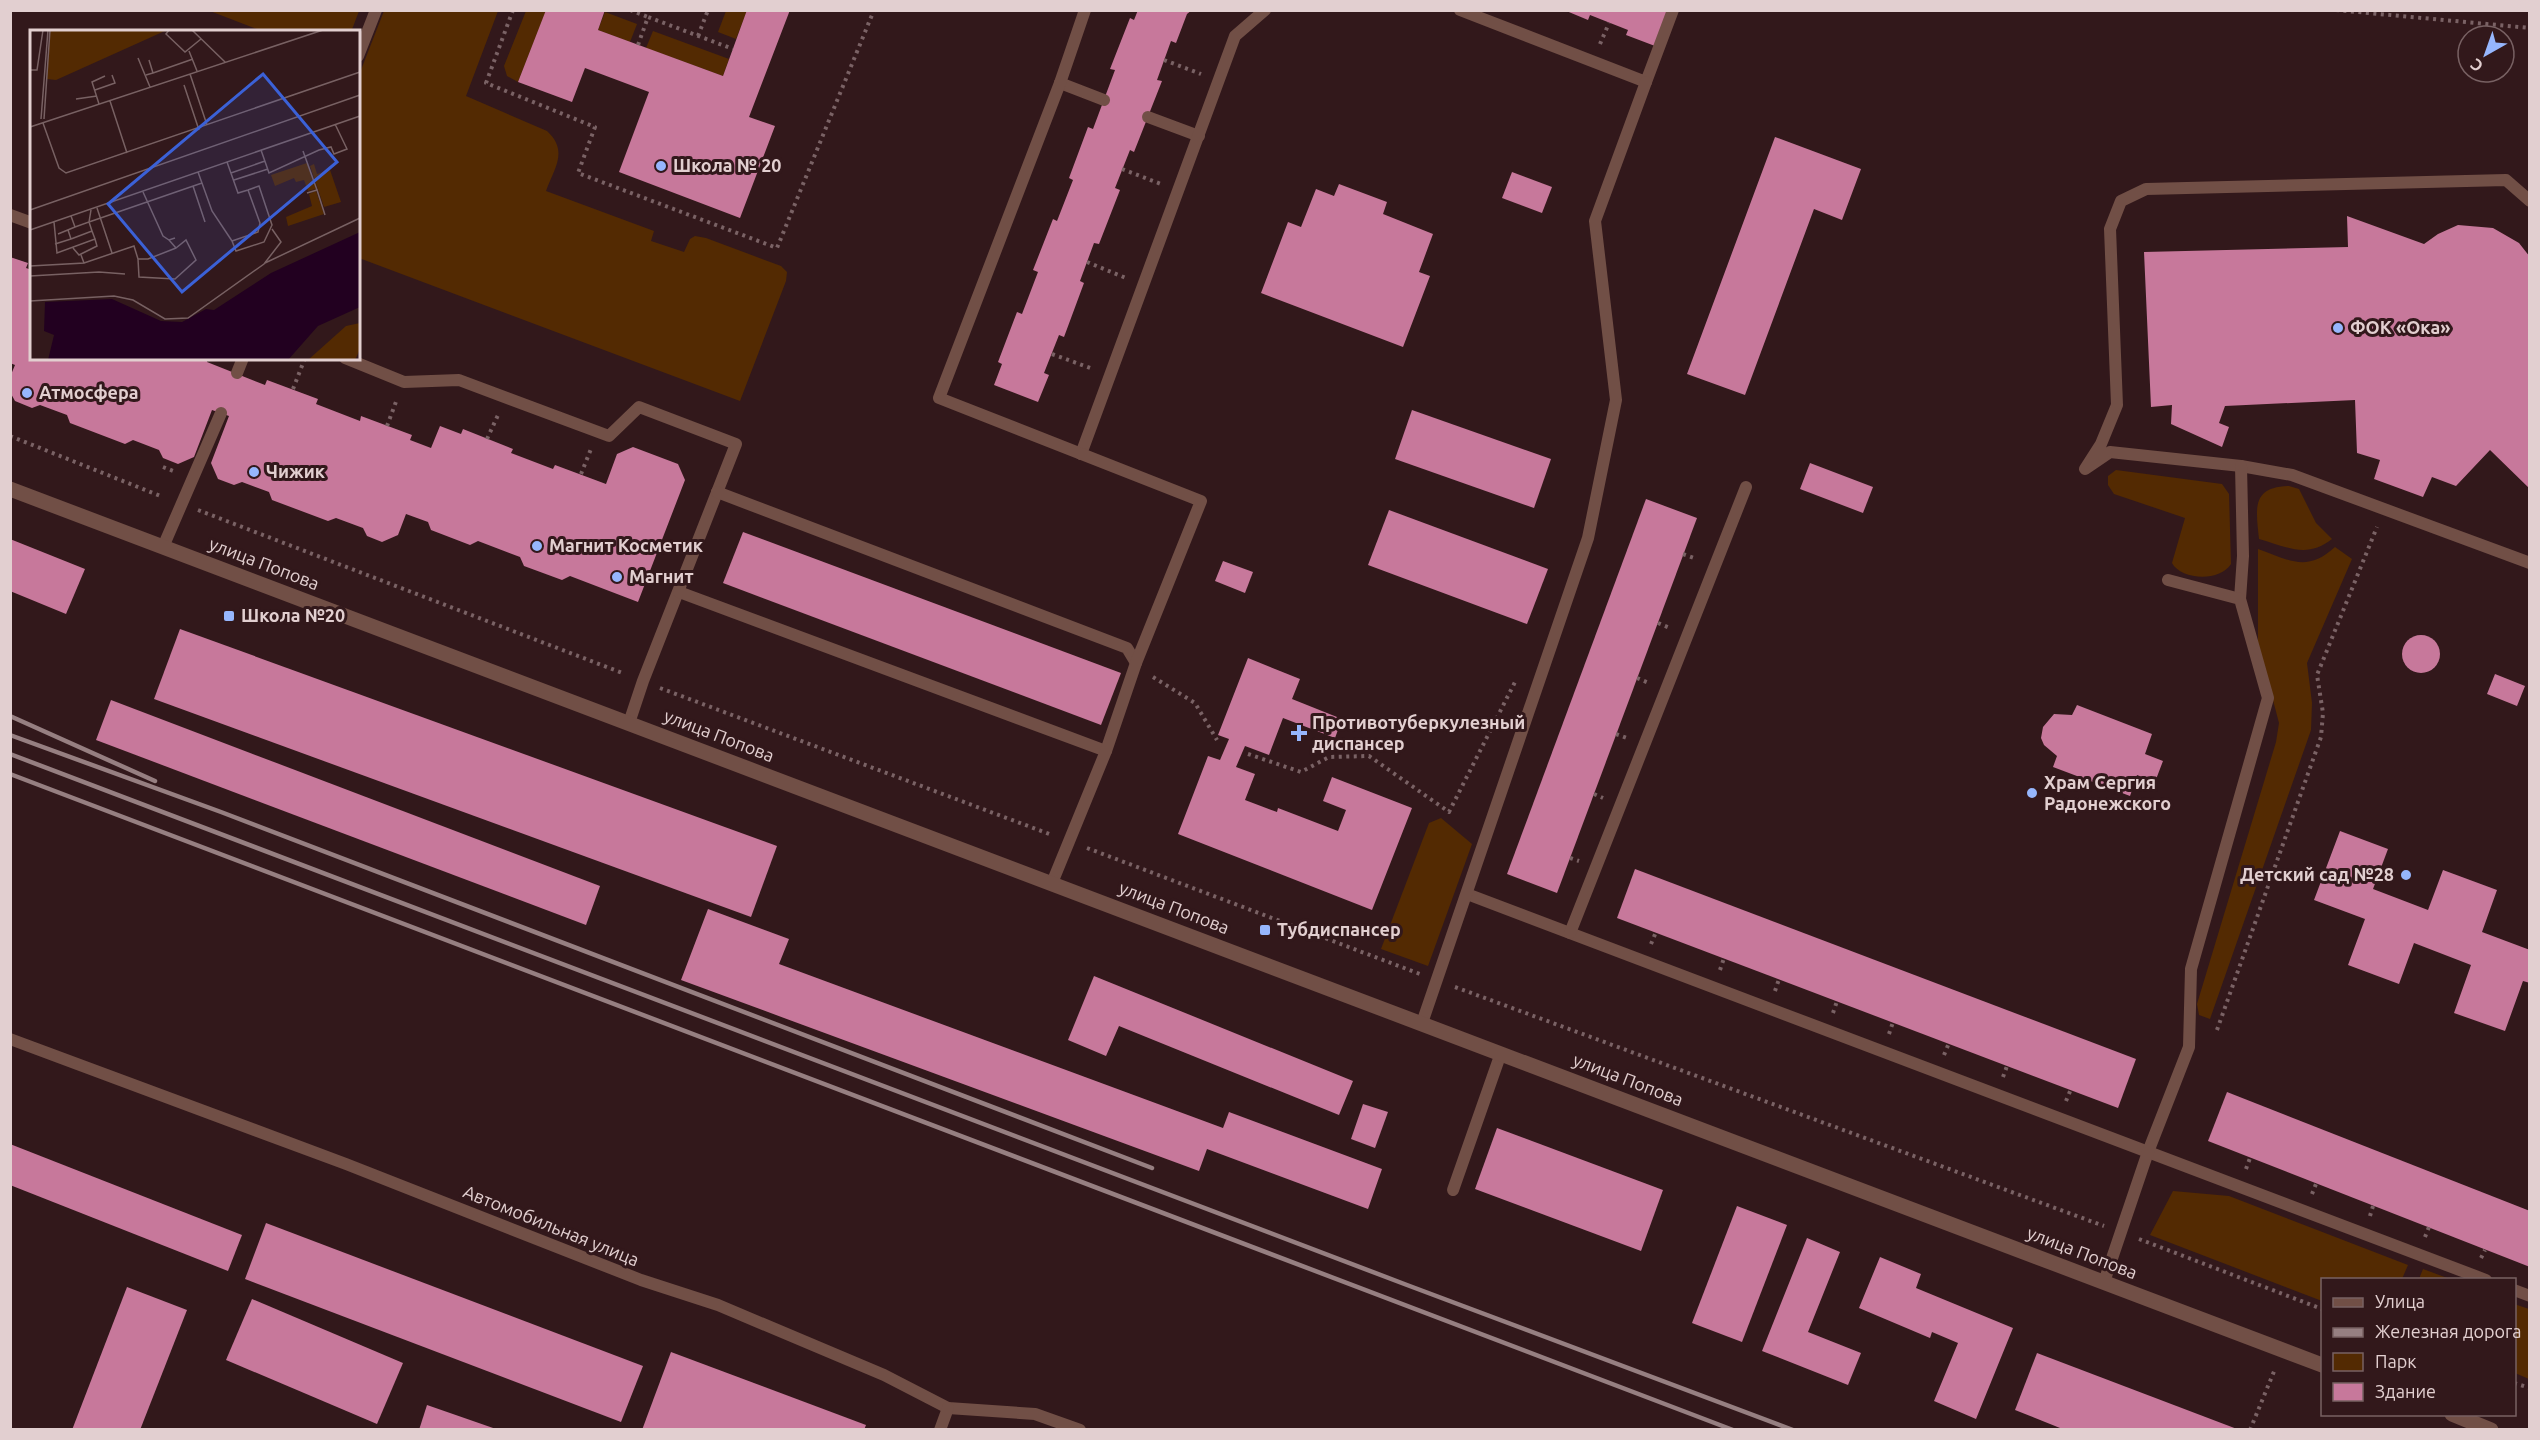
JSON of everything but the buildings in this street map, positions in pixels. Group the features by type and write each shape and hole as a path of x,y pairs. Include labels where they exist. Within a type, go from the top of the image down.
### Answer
{"street":[{"name":"улица Попова","path":"10,489 2321,1365"},
{"path":"2457,1416 2491,1430"}],"lane":[{"path":"360,51 376,10"},
{"path":"1052,883 1106,751 1136,663 1201,501 939,398 1060,83 1085,10"},
{"path":"1081,454 1235,36 1265,10"},
{"path":"1460,10 1646,82"},
{"path":"1422,1023 1588,538 1616,400 1595,221 1673,10"},
{"path":"1060,83 1104,99"},
{"path":"1148,117 1198,136"},
{"path":"2529,201 2506,180 2146,189 2121,201 2110,229 2117,405 2101,444 2085,469 2110,452 2241,466 2292,475 2529,563"},
{"path":"10,215 30,222"},
{"path":"237,373 242,360"},
{"path":"350,360 404,382 459,380 609,436 639,407 736,444 643,681 629,723"},
{"path":"163,547 221,413"},
{"path":"2104,1282 2148,1152 2189,1047 2191,969 2268,698 2240,599 2243,556 2241,466"},
{"path":"1570,933 1746,487"},
{"path":"717,492 1127,648 1136,663"},
{"path":"2168,580 2240,599"},
{"path":"679,592 1106,751"},
{"path":"1467,894 2481,1278"},
{"name":"Автомобильная улица","path":"10,1039 346,1164 641,1280 718,1305 884,1375 948,1408 1035,1414 1072,1428"},
{"path":"1452,1190 1501,1053"},
{"path":"940,1430 948,1408"}],"path":[{"path":"513,10 486,83 595,128 578,173 777,248 874,10"},
{"path":"630,10 733,49"},
{"path":"699,36 708,10"},
{"path":"2337,10 2529,28"},
{"path":"638,45 648,17"},
{"path":"1164,60 1219,81"},
{"path":"1122,169 1178,190"},
{"path":"1087,262 1143,285"},
{"path":"1052,354 1110,375"},
{"path":"293,389 304,360"},
{"path":"387,426 404,382"},
{"path":"487,439 505,398"},
{"path":"581,474 598,432"},
{"path":"10,436 643,681 1437,980 2321,1309"},
{"path":"163,467 177,472"},
{"path":"2217,1030 2321,737 2323,712 2317,675 2384,509"},
{"path":"1136,663 1195,703 1217,740"},
{"path":"1248,754 1300,772 1329,757 1369,756 1449,812 1519,675"},
{"path":"2250,1430 2283,1350"}],"green space":[{"path":"210,11 359,11 352,30 259,30"},
{"path":"384,11 498,11 466,96 547,131 554,138 558,160 546,191 654,231 651,241 684,252 690,239 695,236 706,238 781,266 787,272 786,281 740,401 360,258 360,72"},
{"path":"526,11 546,11 518,82 507,76 504,66"},
{"path":"726,11 747,11 736,39 718,32"},
{"path":"605,12 637,24 630,42 598,30"},
{"path":"653,31 729,59 723,76 646,48"},
{"path":"2116,470 2222,484 2229,494 2231,564 2226,570 2201,577 2183,573 2177,569 2172,563 2185,518 2114,494 2108,485 2108,476"},
{"path":"2289,486 2299,489 2316,523 2332,539 2314,549 2297,550 2259,539 2257,509 2262,495 2277,487"},
{"path":"2335,547 2352,559 2307,663 2312,703 2311,730 2210,1019 2199,1015 2197,1004 2276,742 2279,723 2258,643 2258,549 2289,560 2307,562 2316,560"},
{"path":"1441,818 1472,844 1428,966 1381,949 1429,823"},
{"path":"2173,1191 2229,1196 2408,1265 2402,1278 2321,1278 2321,1301 2150,1235"},
{"path":"2423,1269 2447,1278 2419,1278"},
{"path":"2516,1305 2529,1309 2529,1379 2516,1373"}],"railway":[{"path":"10,716 155,781"},
{"path":"10,735 221,812 1152,1168"},
{"path":"10,754 1793,1430"},
{"path":"10,774 1733,1430"}],"place":[{"name":"Школа № 20","path":"661,166"},
{"name":"ФОК «Ока»","path":"2338,328"},
{"name":"Атмосфера","path":"27,393"},
{"name":"Чижик","path":"254,472"},
{"name":"Магнит Косметик","path":"537,546"},
{"name":"Магнит","path":"617,577"},
{"name":"Школа №20","path":"229,616"},
{"name":"Противотуберкулезный диспансер","path":"1299,733"},
{"name":"Храм Сергия Радонежского","path":"2032,793"},
{"name":"Детский сад №28","path":"2406,875"},
{"name":"Тубдиспансер","path":"1265,930"}]}
